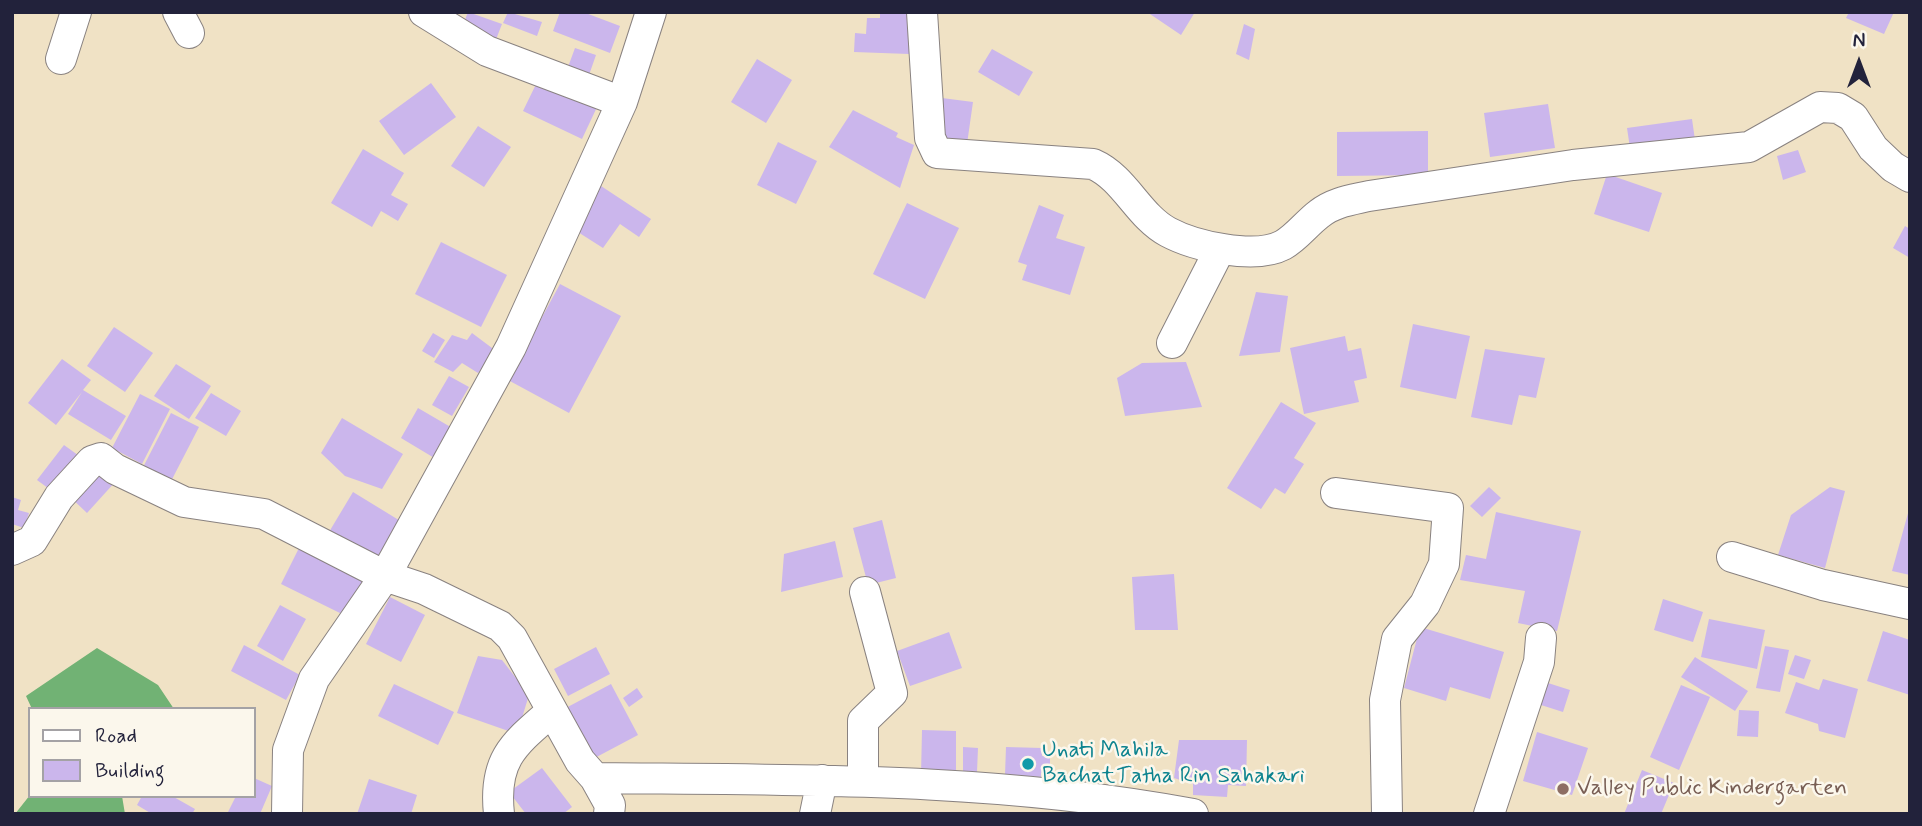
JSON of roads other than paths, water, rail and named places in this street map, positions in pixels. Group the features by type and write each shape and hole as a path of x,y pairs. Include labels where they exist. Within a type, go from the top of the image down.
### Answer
{"street":[{"path":"61,59 76,12"},
{"path":"424,12 487,51 622,102"},
{"path":"287,814 288,750 310,690 385,576 511,346 622,102 651,12"},
{"path":"922,12 930,138 937,153 1084,161 1093,164 1108,171 1159,226 1195,243 1220,249 1245,251 1282,246 1329,207 1369,196 1573,165 1749,147 1820,107 1838,108 1853,117 1873,148 1893,167 1910,177"},
{"path":"1172,344 1220,249"},
{"path":"12,550 32,541 59,497 92,461 101,458 115,469 184,502 264,514 385,576 424,589 500,626 512,638 580,761 595,778 610,805 609,814"},
{"path":"1336,493 1448,508 1444,564 1425,604 1397,639 1394,651 1385,700 1387,814"},
{"path":"1731,557 1823,585 1910,604"},
{"path":"863,780 863,721 891,693 865,592"},
{"path":"1489,814 1539,662 1541,638"},
{"path":"499,814 497,795 504,758 552,711"},
{"path":"595,778 863,780 976,785 1131,808 1194,814"},
{"path":"816,814 822,780"}],"place":[{"name":"Unati Mahila BachatTatha Rin Sahakari","path":"1028,764"},
{"name":"Valley Public Kindergarten","path":"1563,789"}]}
